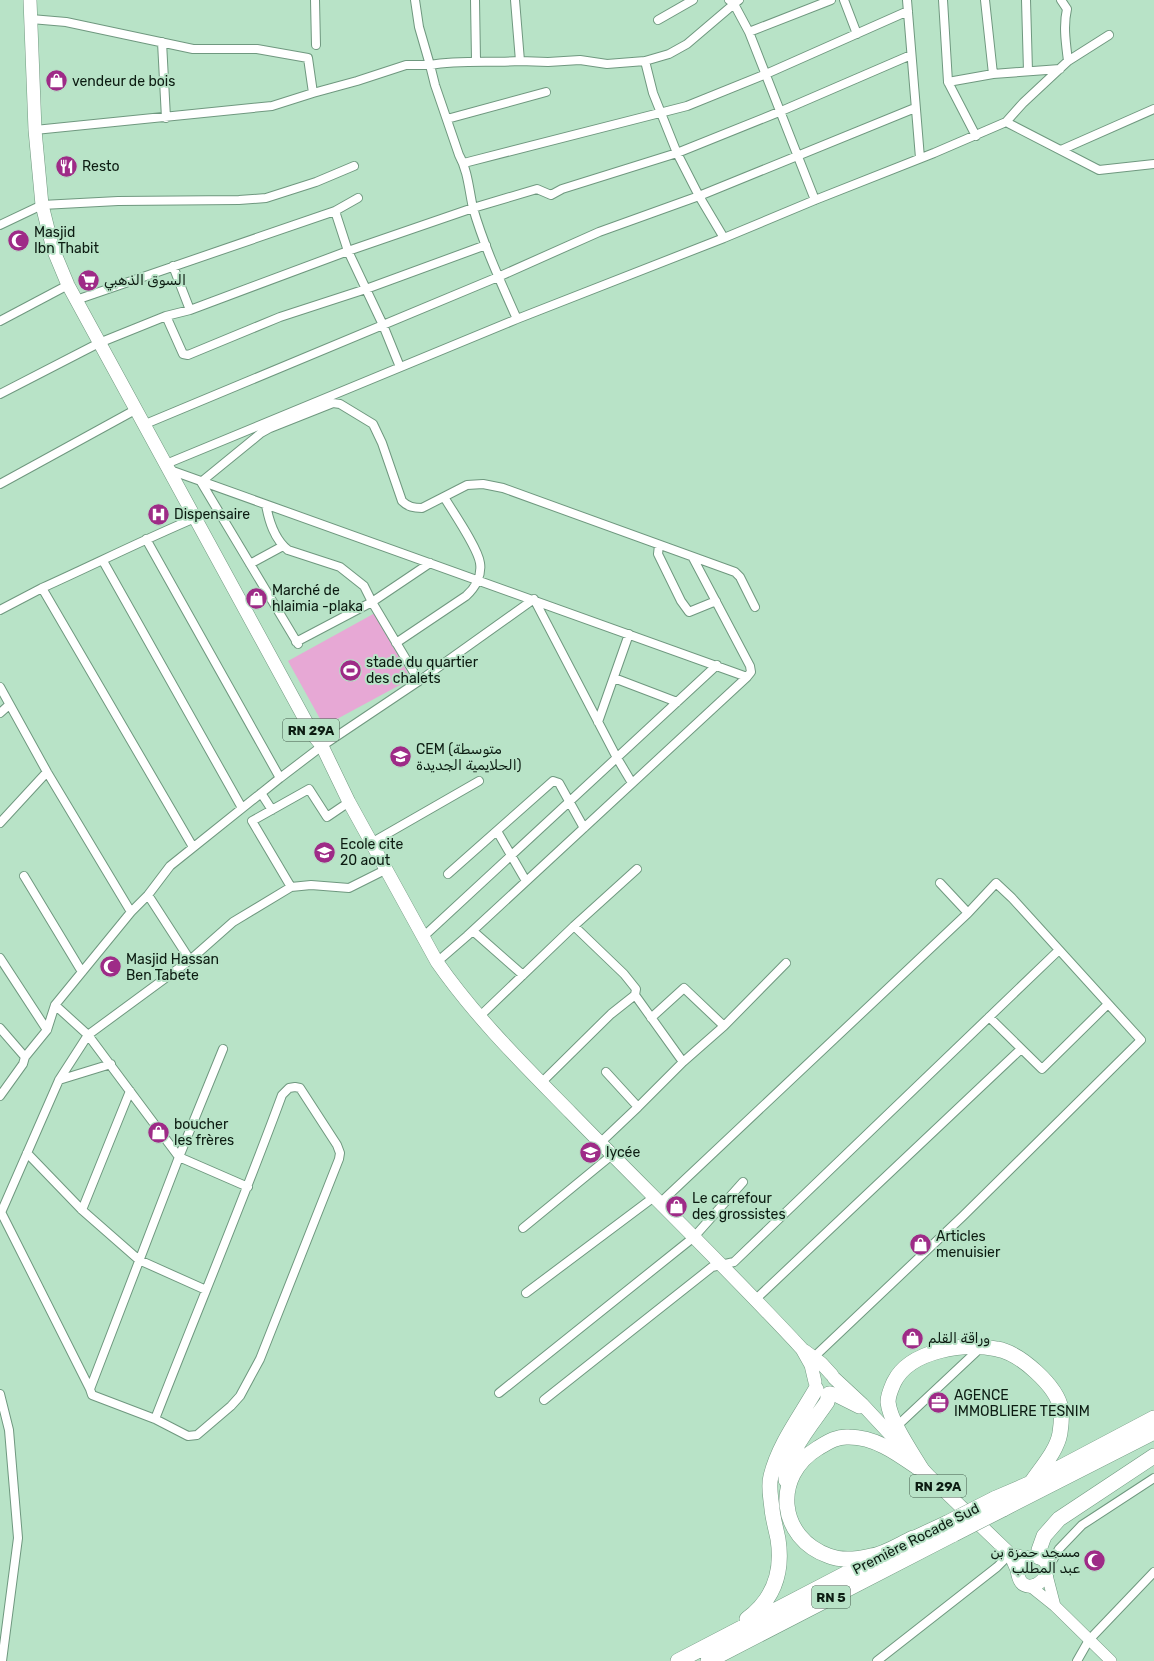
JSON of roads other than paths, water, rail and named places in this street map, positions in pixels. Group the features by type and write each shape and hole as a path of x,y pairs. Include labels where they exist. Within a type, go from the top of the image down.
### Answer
{"highway":[{"path":"922,1470 897,1426 889,1408 889,1394 896,1378 910,1363 928,1354 952,1348 987,1347 1007,1352 1029,1366 1048,1384 1061,1408 1060,1433 1058,1442 1030,1482"},
{"path":"823,1390 827,1402 792,1454 787,1472 787,1510 792,1526 805,1543 830,1557 850,1559 873,1556 913,1538"},
{"path":"721,1639 760,1608 776,1582 779,1562 778,1539 769,1490 771,1476 788,1435 823,1390"},
{"name":"Première Rocade Sud","path":"998,1504 1030,1482 1154,1418"},
{"name":"Première Rocade Sud","path":"708,1661 998,1504 1154,1432"},
{"path":"786,1491 791,1477 802,1462 815,1450 832,1439 849,1437 873,1441 894,1451 922,1470"},
{"path":"1040,1564 1039,1550 1044,1536 1059,1519 1154,1456"},
{"name":"Première Rocade Sud","path":"678,1661 913,1538 950,1529"}],"main road":[{"name":"RN 29A","path":"30,0 35,130 42,205 53,249 68,285 314,736 322,746 349,802 385,870 437,962 479,1017 541,1083 756,1299 802,1349"},
{"path":"802,1349 814,1358 870,1413"},
{"path":"802,1349 823,1390 870,1413"},
{"path":"825,1373 833,1377 836,1385 823,1390 818,1376 825,1373"},
{"name":"RN 29A","path":"870,1413 922,1470 1010,1554 1017,1570"},
{"name":"RN 29A","path":"1010,1554 1040,1564"},
{"path":"1040,1564 1021,1561 1017,1570 1022,1582 1030,1586 1055,1606 1111,1661"},
{"path":"1030,1586 1042,1582 1040,1564"},
{"path":"1040,1564 1055,1606"}],"street":[{"path":"315,0 316,45"},
{"path":"415,0 419,27 435,85 459,155 464,163 473,208 498,277 517,319"},
{"path":"475,0 476,60"},
{"path":"515,0 520,61"},
{"path":"658,20 693,0"},
{"path":"749,32 831,0"},
{"path":"844,0 857,34"},
{"path":"907,0 920,158"},
{"path":"943,0 948,82 976,136"},
{"path":"984,0 993,74"},
{"path":"1026,0 1028,71"},
{"path":"1061,0 1067,9 1065,16 1065,35 1068,61"},
{"path":"35,130 166,118 272,106 406,65 430,65 476,60 502,62 580,60 607,64 645,61 669,54 687,44 734,1 749,32 779,112 815,200"},
{"path":"464,163 687,106 766,74 908,11"},
{"path":"31,19 66,22 193,49 257,49 308,58 313,93"},
{"path":"168,467 400,367 517,319 724,238 976,136 1006,122 1023,102 1068,61 1109,35"},
{"path":"162,42 166,118"},
{"path":"0,394 99,343 166,316 190,310 348,251 473,208 537,189 551,195 562,189 677,152 779,112 911,55"},
{"path":"645,61 653,93 677,152 699,196 724,238"},
{"path":"948,82 993,74 1060,69"},
{"path":"447,119 546,92"},
{"path":"143,425 498,277 599,232 699,196 915,108"},
{"path":"1061,150 1154,109"},
{"path":"1006,122 1099,170 1154,164"},
{"path":"0,225 42,205 118,201 239,200 266,198 316,182 354,166"},
{"path":"76,300 335,211 358,198"},
{"path":"335,211 348,251 383,325 400,367"},
{"path":"166,316 180,349 183,354 188,355 280,317 366,289 486,245"},
{"path":"173,266 190,310"},
{"path":"0,321 68,285"},
{"path":"201,482 261,433 333,403 340,404 373,424 382,443 402,501 407,506 422,508 467,485 483,484 503,488 735,572 740,577 755,607"},
{"path":"0,484 135,410"},
{"path":"168,467 201,482 534,599 747,677"},
{"path":"201,482 297,643 372,602 430,563"},
{"path":"396,643 466,596 478,580 480,563 476,552 444,497"},
{"path":"266,504 272,529 283,546 288,550 340,567 364,586 419,681"},
{"path":"0,610 42,588 194,518"},
{"path":"146,539 280,778"},
{"path":"659,545 658,554 681,601 689,612 716,601"},
{"path":"250,564 283,546"},
{"path":"437,962 473,931 751,672 750,666 693,558"},
{"path":"103,561 242,808"},
{"path":"42,588 193,847"},
{"path":"0,1096 23,1064 26,1057 47,1030 55,1005 170,866 322,746 419,681 534,599"},
{"path":"534,599 617,758 632,783"},
{"path":"598,722 629,634"},
{"path":"423,937 717,666"},
{"path":"614,678 677,702"},
{"path":"0,688 131,912"},
{"path":"0,713 9,705"},
{"path":"0,823 48,772"},
{"path":"371,843 479,781"},
{"path":"448,874 553,781 559,783 568,802 584,828"},
{"path":"291,887 252,821 309,789 327,816 349,802"},
{"path":"261,793 272,810"},
{"path":"497,831 526,881"},
{"path":"479,1017 574,926 637,869"},
{"path":"155,1419 248,1187 282,1095 289,1088 300,1088 337,1145 340,1153 339,1159 260,1359 240,1396 197,1435 188,1436 155,1419 94,1396 90,1393 90,1389 0,1213 59,1080 88,1035 190,960 233,922 291,887 311,885 349,888 385,870"},
{"path":"24,876 82,972"},
{"path":"940,883 968,913"},
{"path":"526,1293 657,1200 968,913 996,883 1012,898 1141,1040 963,1216 814,1358"},
{"path":"148,894 190,960"},
{"path":"541,1083 611,1014 635,995 636,989 624,974 574,926"},
{"path":"473,931 523,975"},
{"path":"544,1400 712,1267 734,1262 1059,950"},
{"path":"0,958 47,1030"},
{"path":"600,1143 638,1108 683,1062 724,1026 786,963"},
{"path":"651,1018 684,988 724,1026"},
{"path":"635,995 683,1062"},
{"path":"989,1017 1042,1069 1108,1004"},
{"path":"55,1005 88,1035 179,1157 248,1187"},
{"path":"0,1028 26,1057"},
{"path":"90,1389 179,1157 223,1049"},
{"path":"756,1299 1021,1049"},
{"path":"59,1080 111,1064"},
{"path":"606,1072 638,1108"},
{"path":"82,1210 130,1091"},
{"path":"27,1154 82,1210 139,1260 206,1290"},
{"path":"523,1228 612,1156"},
{"path":"499,1393 694,1238 744,1182"},
{"path":"897,1426 976,1352"},
{"path":"0,1394 9,1430 18,1538 2,1661"},
{"path":"1040,1564 1060,1549 1082,1526 1154,1478"},
{"path":"1040,1564 1060,1549"},
{"path":"877,1661 997,1567 1010,1554"},
{"path":"1077,1661 1089,1640 1154,1572"}],"place":[{"name":"vendeur de bois","path":"56,81"},
{"name":"Resto","path":"67,166"},
{"name":"Masjid Ibn Thabit","path":"19,240"},
{"name":"السوق الذهبي","path":"89,280"},
{"name":"Dispensaire","path":"158,514"},
{"name":"Marché de hlaimia -plaka","path":"257,598"},
{"name":"stade du quartier des chalets","path":"350,670"},
{"name":"CEM (متوسطة الحلايمية الجديدة)","path":"401,757"},
{"name":"Ecole cite 20 aout","path":"325,852"},
{"name":"Masjid Hassan Ben Tabete","path":"111,967"},
{"name":"boucher les frères","path":"158,1132"},
{"name":"lycée","path":"590,1152"},
{"name":"Le carrefour des grossistes","path":"676,1206"},
{"name":"Articles menuisier","path":"921,1244"},
{"name":"وراقة القلم","path":"912,1338"},
{"name":"AGENCE IMMOBLIERE TESNIM","path":"938,1403"},
{"name":"مسجد حمزة بن عبد المطلب","path":"1095,1560"}]}
